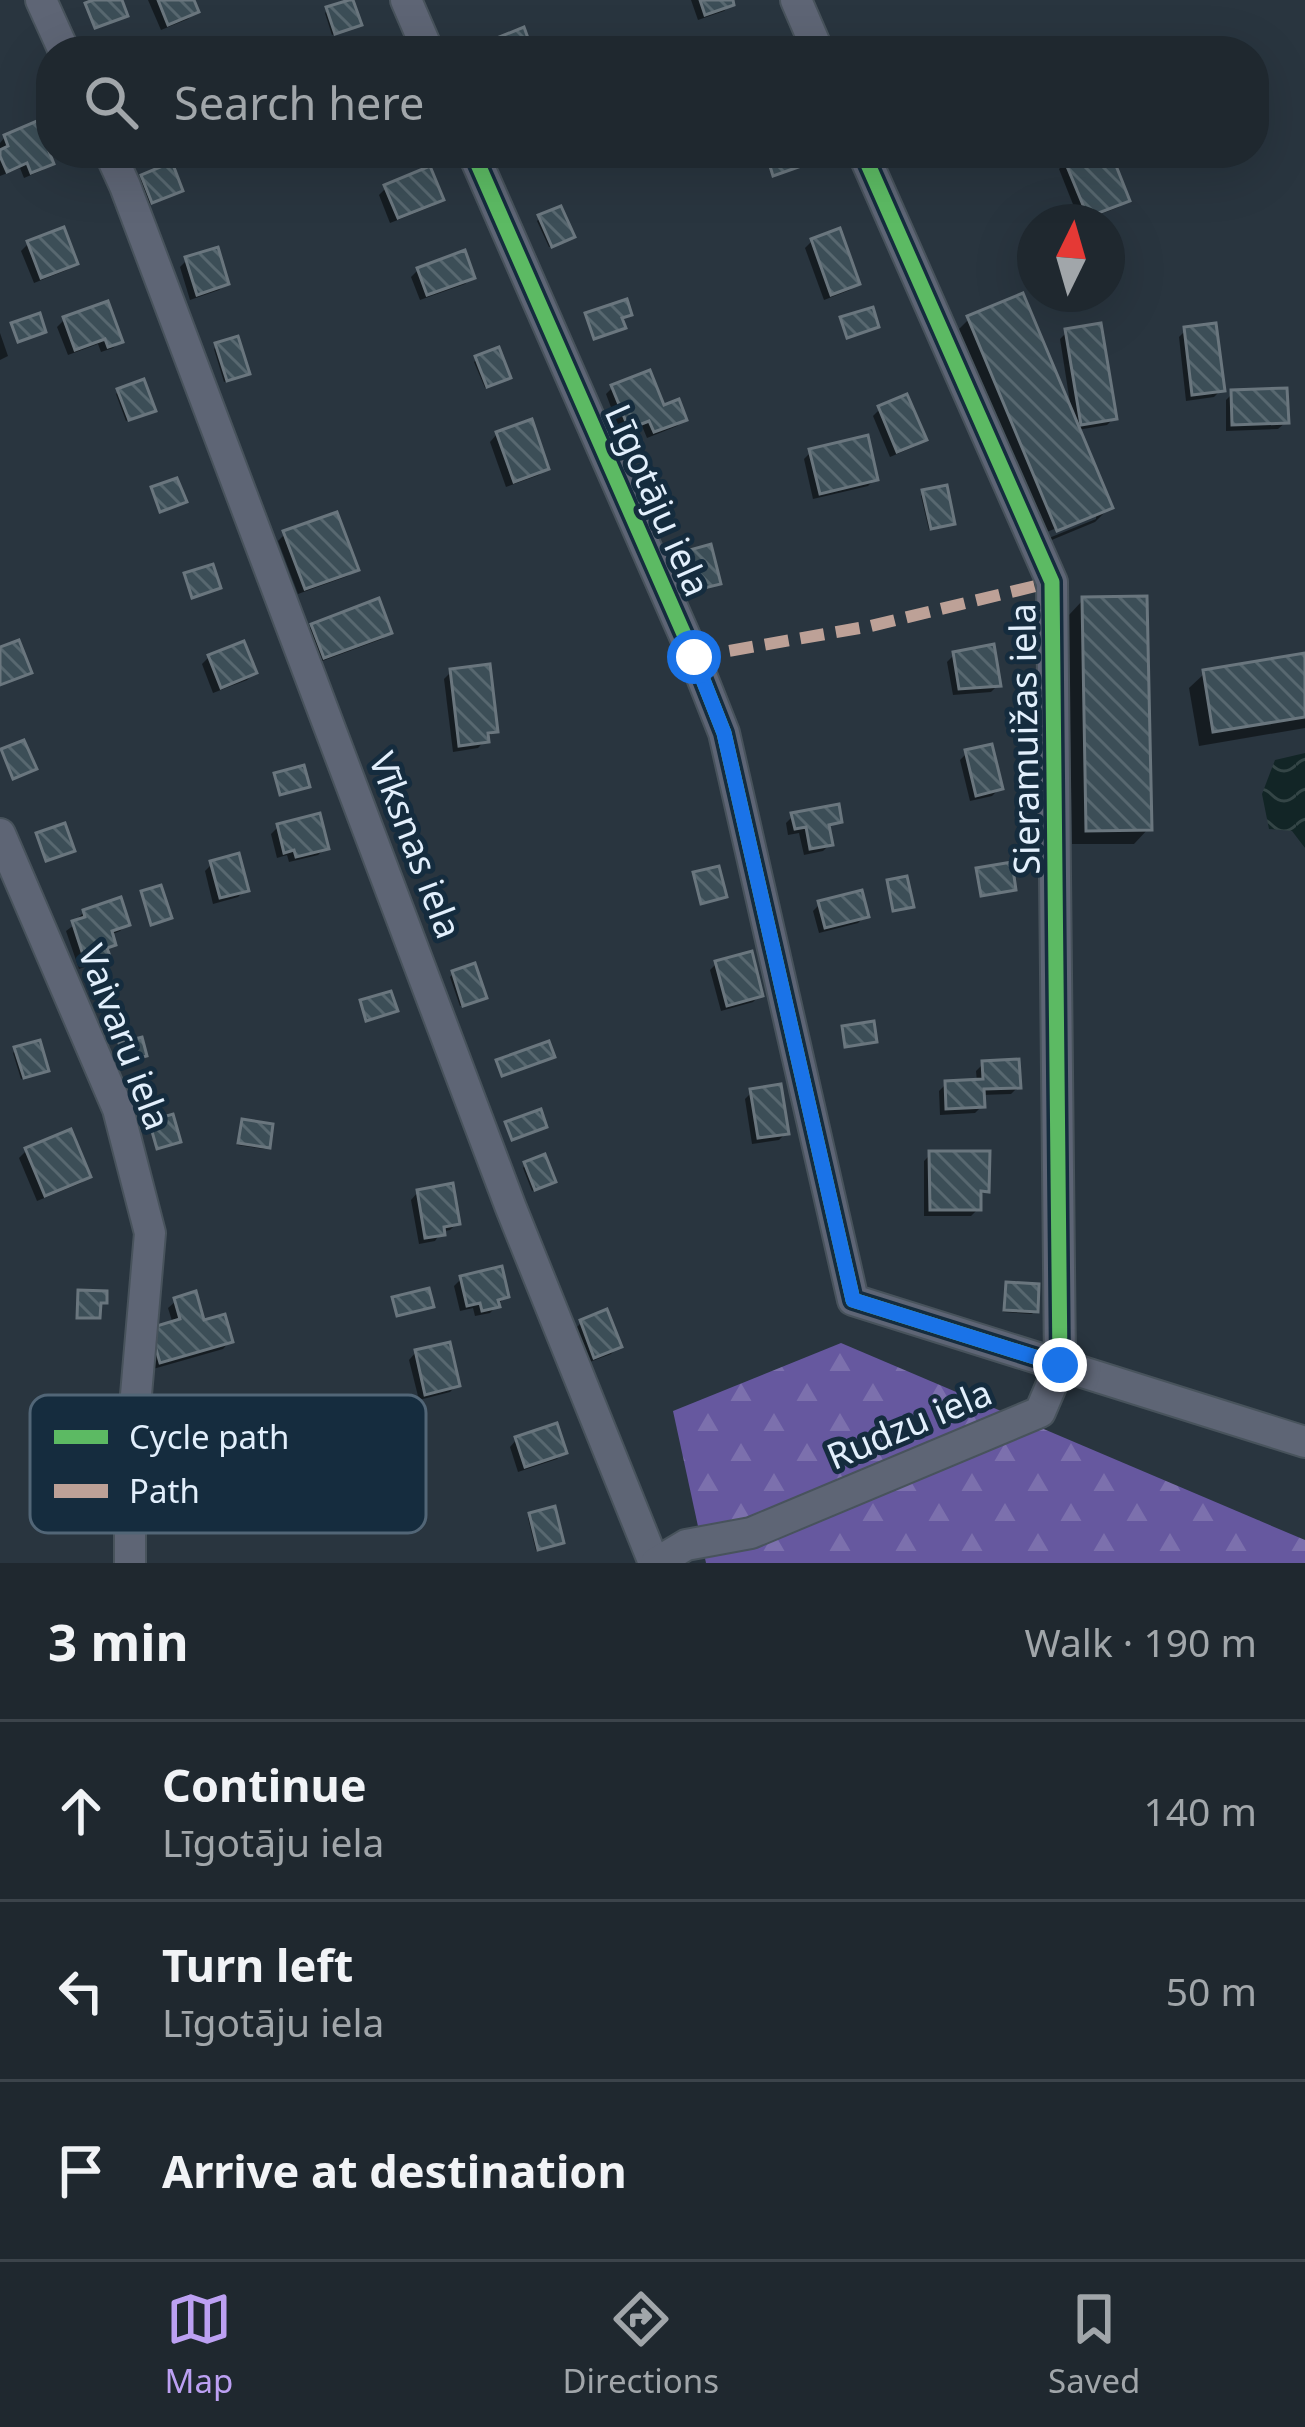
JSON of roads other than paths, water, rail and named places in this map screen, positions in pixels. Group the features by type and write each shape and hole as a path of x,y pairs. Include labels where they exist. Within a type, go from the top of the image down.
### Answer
{"street":[{"path":"41,0 57,36"},
{"path":"406,0 422,36"},
{"path":"796,0 812,36"},
{"name":"Vīksnas iela","path":"117,168 511,1208 655,1563"},
{"name":"Līgotāju iela","path":"480,168 724,733 853,1300 1060,1365"},
{"name":"Sieramuižas iela","path":"870,168 1052,582 1060,1365"},
{"name":"Vaivaru iela","path":"0,834 118,1109 150,1233 136,1395"},
{"path":"1060,1365 1305,1442"},
{"name":"Rudzu iela","path":"655,1563 686,1545 751,1533 1040,1412 1060,1365"}],"water":[{"path":"1305,753 1305,848 1292,831 1269,829 1262,794 1275,760"}]}
